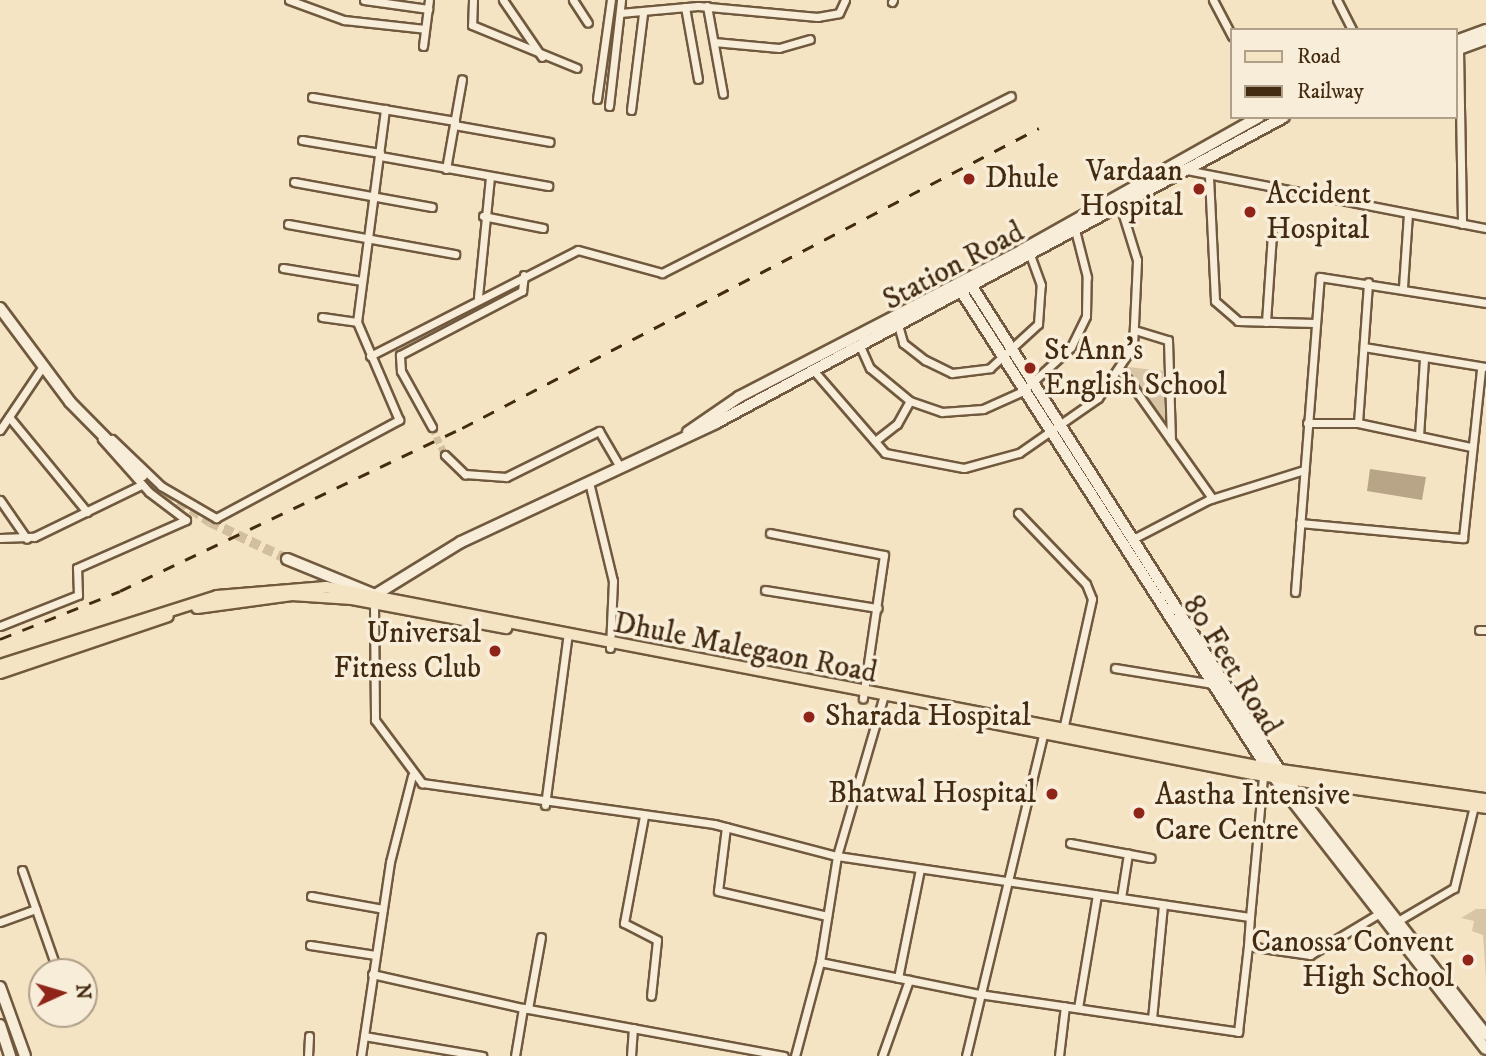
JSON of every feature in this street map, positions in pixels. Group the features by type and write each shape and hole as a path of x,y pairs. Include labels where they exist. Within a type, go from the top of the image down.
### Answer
{"main road":[{"path":"1458,45 1486,30"},
{"path":"1458,46 1486,40"},
{"name":"Station Road","path":"682,436 739,397 1171,167 1255,119"},
{"name":"Station Road","path":"374,599 461,542 620,467 814,370 1280,119"},
{"name":"80 Feet Road","path":"966,288 1027,389 1131,540 1281,776 1380,912 1486,1049"},
{"path":"0,308 89,422 142,480"},
{"name":"80 Feet Road","path":"1056,432 1265,772"},
{"path":"287,559 374,599"},
{"name":"Dhule Malegaon Road","path":"0,665 217,596 277,587 374,599 1281,776 1483,807"},
{"name":"Dhule Malegaon Road","path":"0,673 202,607 265,596 374,599"},
{"path":"1044,730 1063,730 1265,772"},
{"path":"1281,776 1486,799"},
{"name":"80 Feet Road","path":"1281,776 1486,1035"},
{"path":"0,987 5,1016 25,1056"},
{"path":"0,1025 10,1056"}],"street":[{"path":"289,0 344,20 425,29"},
{"path":"364,0 428,4 423,46"},
{"path":"473,0 472,25 543,58 577,68"},
{"path":"573,0 588,23"},
{"path":"597,99 611,0"},
{"path":"609,106 621,0"},
{"path":"620,13 707,6 817,17 839,13 845,0"},
{"path":"1213,0 1230,32"},
{"path":"1337,0 1351,28"},
{"path":"506,1 543,58"},
{"path":"707,6 723,94"},
{"path":"685,7 698,79"},
{"path":"631,110 643,13"},
{"path":"714,42 779,48 810,39"},
{"path":"446,169 462,79"},
{"path":"1458,82 1462,224"},
{"path":"370,356 478,297 578,250 662,273 1011,96"},
{"path":"312,97 550,142"},
{"path":"89,422 161,486 216,518 399,419 357,322 385,109"},
{"path":"302,140 548,186"},
{"path":"1171,167 1209,177 1486,228"},
{"path":"478,297 483,216 490,177"},
{"path":"1209,177 1215,301 1238,321 1315,323"},
{"path":"294,182 432,207"},
{"path":"814,370 885,453 964,468 1008,457 1056,432 1122,371 1138,331 1137,260 1120,205"},
{"path":"1403,287 1408,214"},
{"path":"483,216 544,228"},
{"path":"288,224 455,254"},
{"path":"860,346 870,369 910,401 961,413 1027,389 1071,347 1086,316 1087,277 1074,229"},
{"path":"1266,322 1272,235"},
{"path":"898,325 903,343 952,373 1007,357 1042,312 1030,254"},
{"path":"283,268 362,281"},
{"path":"432,427 401,372 400,355 522,291 524,275"},
{"path":"1295,592 1320,277 1403,287 1486,303"},
{"path":"1358,423 1368,282"},
{"path":"323,317 357,322"},
{"path":"1138,331 1168,340 1172,443"},
{"path":"1300,523 1463,538 1471,447 1483,368 1364,347"},
{"path":"1419,436 1424,359"},
{"path":"0,430 43,366"},
{"path":"1122,371 1212,498"},
{"path":"876,441 910,401"},
{"path":"9,417 87,512"},
{"path":"1307,424 1358,423 1471,447"},
{"path":"445,455 465,474 506,477 599,431 620,467"},
{"path":"1131,540 1212,498 1304,470"},
{"path":"0,538 27,539 87,512 142,480 186,520 76,568 78,595 0,626"},
{"path":"589,482 613,580 611,645"},
{"path":"0,500 27,539"},
{"path":"1018,513 1086,584 1092,599 1063,730"},
{"path":"770,533 880,551 885,562 864,694"},
{"path":"765,590 878,608"},
{"path":"374,599 375,720 412,776 545,805 726,827 837,856 1250,917"},
{"path":"545,805 567,636"},
{"path":"1115,668 1213,684"},
{"path":"795,1056 820,962 837,856 883,698"},
{"path":"966,1056 1044,730"},
{"path":"820,962 979,994 1238,1032 1265,772"},
{"path":"361,1056 390,862 406,789 412,776"},
{"path":"1396,922 1454,888 1483,807"},
{"path":"645,816 624,923 657,940 651,996"},
{"path":"726,827 718,891 827,916"},
{"path":"1070,843 1151,859"},
{"path":"1121,898 1128,854"},
{"path":"898,978 920,869"},
{"path":"22,870 53,958"},
{"path":"1078,1008 1097,895"},
{"path":"311,896 383,909"},
{"path":"1152,1019 1163,905"},
{"path":"0,922 36,909"},
{"path":"1248,946 1310,955 1380,912"},
{"path":"515,1056 541,937"},
{"path":"310,945 375,955"},
{"path":"372,974 526,1009 784,1056"},
{"path":"882,1056 909,980"},
{"path":"1059,1056 1065,1006"},
{"path":"631,1056 633,1028"},
{"path":"308,1056 309,1036"},
{"path":"364,1036 482,1056"}],"shaded area":[{"path":"1128,367 1163,371 1167,428"},
{"path":"1370,469 1426,477 1422,500 1367,491"},
{"path":"1476,909 1486,909 1486,978 1483,935 1472,931 1474,921 1461,918"}],"tunnel":[{"path":"432,427 445,455"},
{"path":"142,475 210,522 287,559"}],"railway":[{"path":"0,639 120,591 462,428 1039,128"}],"place":[{"name":"Dhule","path":"969,179"},
{"name":"Vardaan Hospital","path":"1199,189"},
{"name":"Accident Hospital","path":"1250,212"},
{"name":"St Ann's English School","path":"1030,368"},
{"name":"Universal Fitness Club","path":"495,651"},
{"name":"Sharada Hospital","path":"809,717"},
{"name":"Bhatwal Hospital","path":"1052,794"},
{"name":"Aastha Intensive Care Centre","path":"1139,813"},
{"name":"Canossa Convent High School","path":"1468,960"}]}
